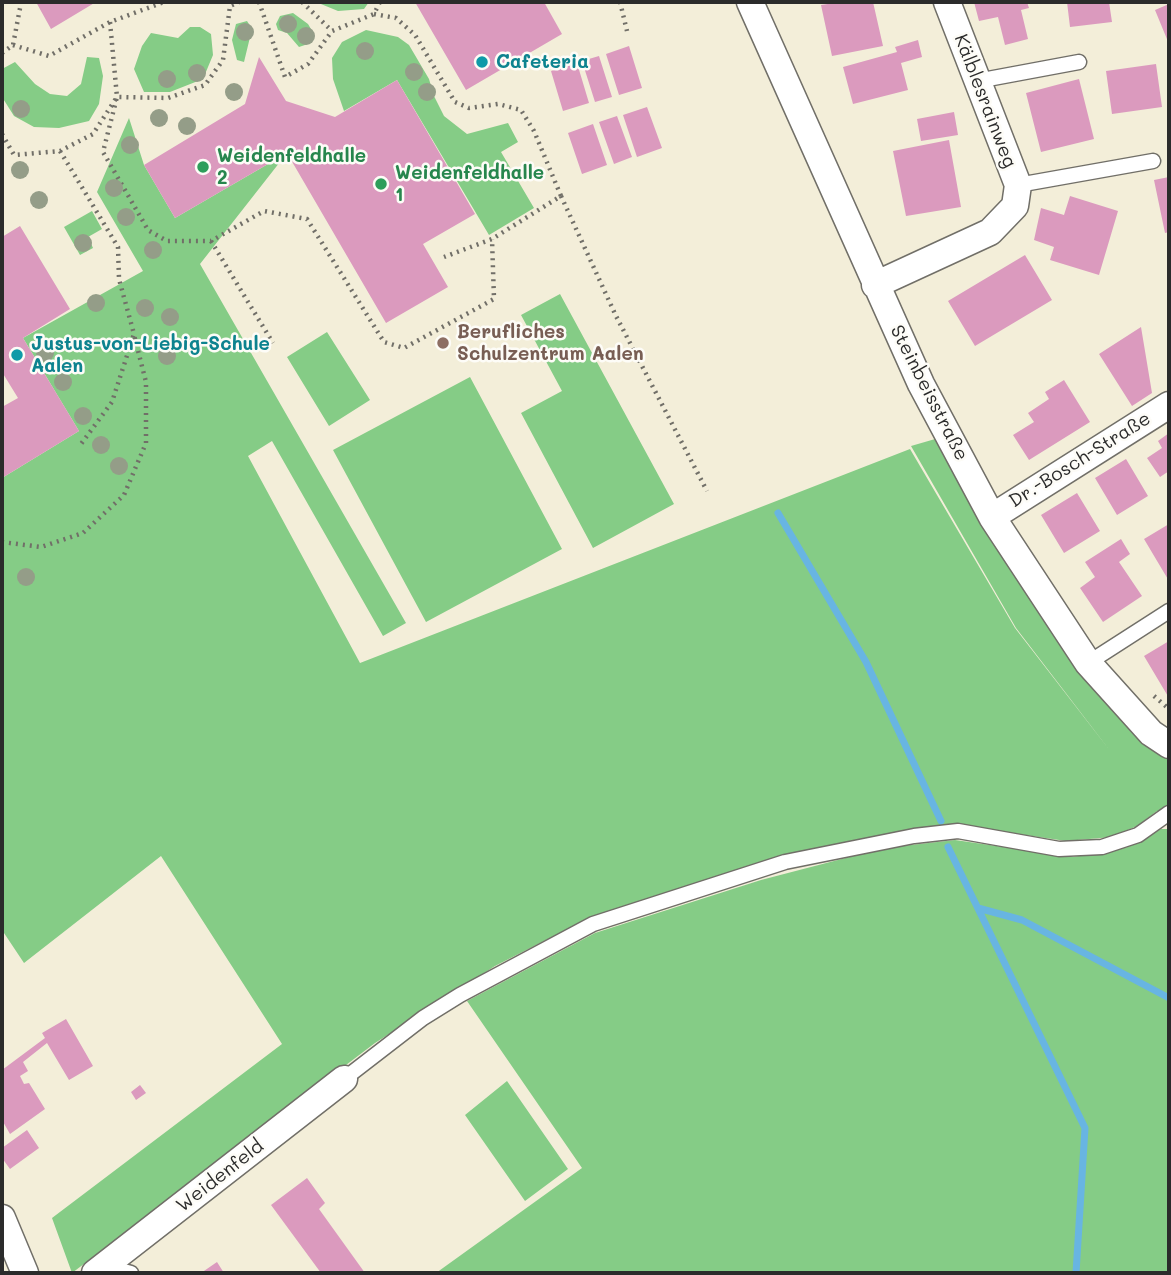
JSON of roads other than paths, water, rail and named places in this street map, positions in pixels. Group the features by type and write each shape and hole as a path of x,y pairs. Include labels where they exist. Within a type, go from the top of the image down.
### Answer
{"street":[{"name":"Steinbeisstraße","path":"750,2 921,384 992,517 1088,663 1151,733 1169,745"},
{"name":"Kälblesrainweg","path":"875,285 990,232 1015,206 1018,185 947,2"},
{"name":"Dr.-Bosch-Straße","path":"992,517 1169,405"},
{"name":"Weidenfeld","path":"100,1269 344,1079"},
{"path":"2,1218 25,1273"}],"lane":[{"path":"977,81 1079,62"},
{"path":"1018,185 1153,161"},
{"path":"1088,663 1169,611"},
{"path":"344,1079 423,1018 460,995 593,925 618,916 785,863 914,836 958,831 1059,849 1102,847 1138,835 1169,813"},
{"path":"100,1269 131,1273"}],"waterway":[{"path":"778,513 866,662 941,821"},
{"path":"948,847 1085,1128 1076,1273"},
{"path":"978,908 1022,920 1169,998"}],"place":[{"name":"Cafeteria","path":"482,62"},
{"name":"Weidenfeldhalle 2","path":"203,167"},
{"name":"Weidenfeldhalle 1","path":"381,184"},
{"name":"Berufliches Schulzentrum Aalen","path":"443,343"},
{"name":"Justus-von-Liebig-Schule Aalen","path":"17,355"}]}
